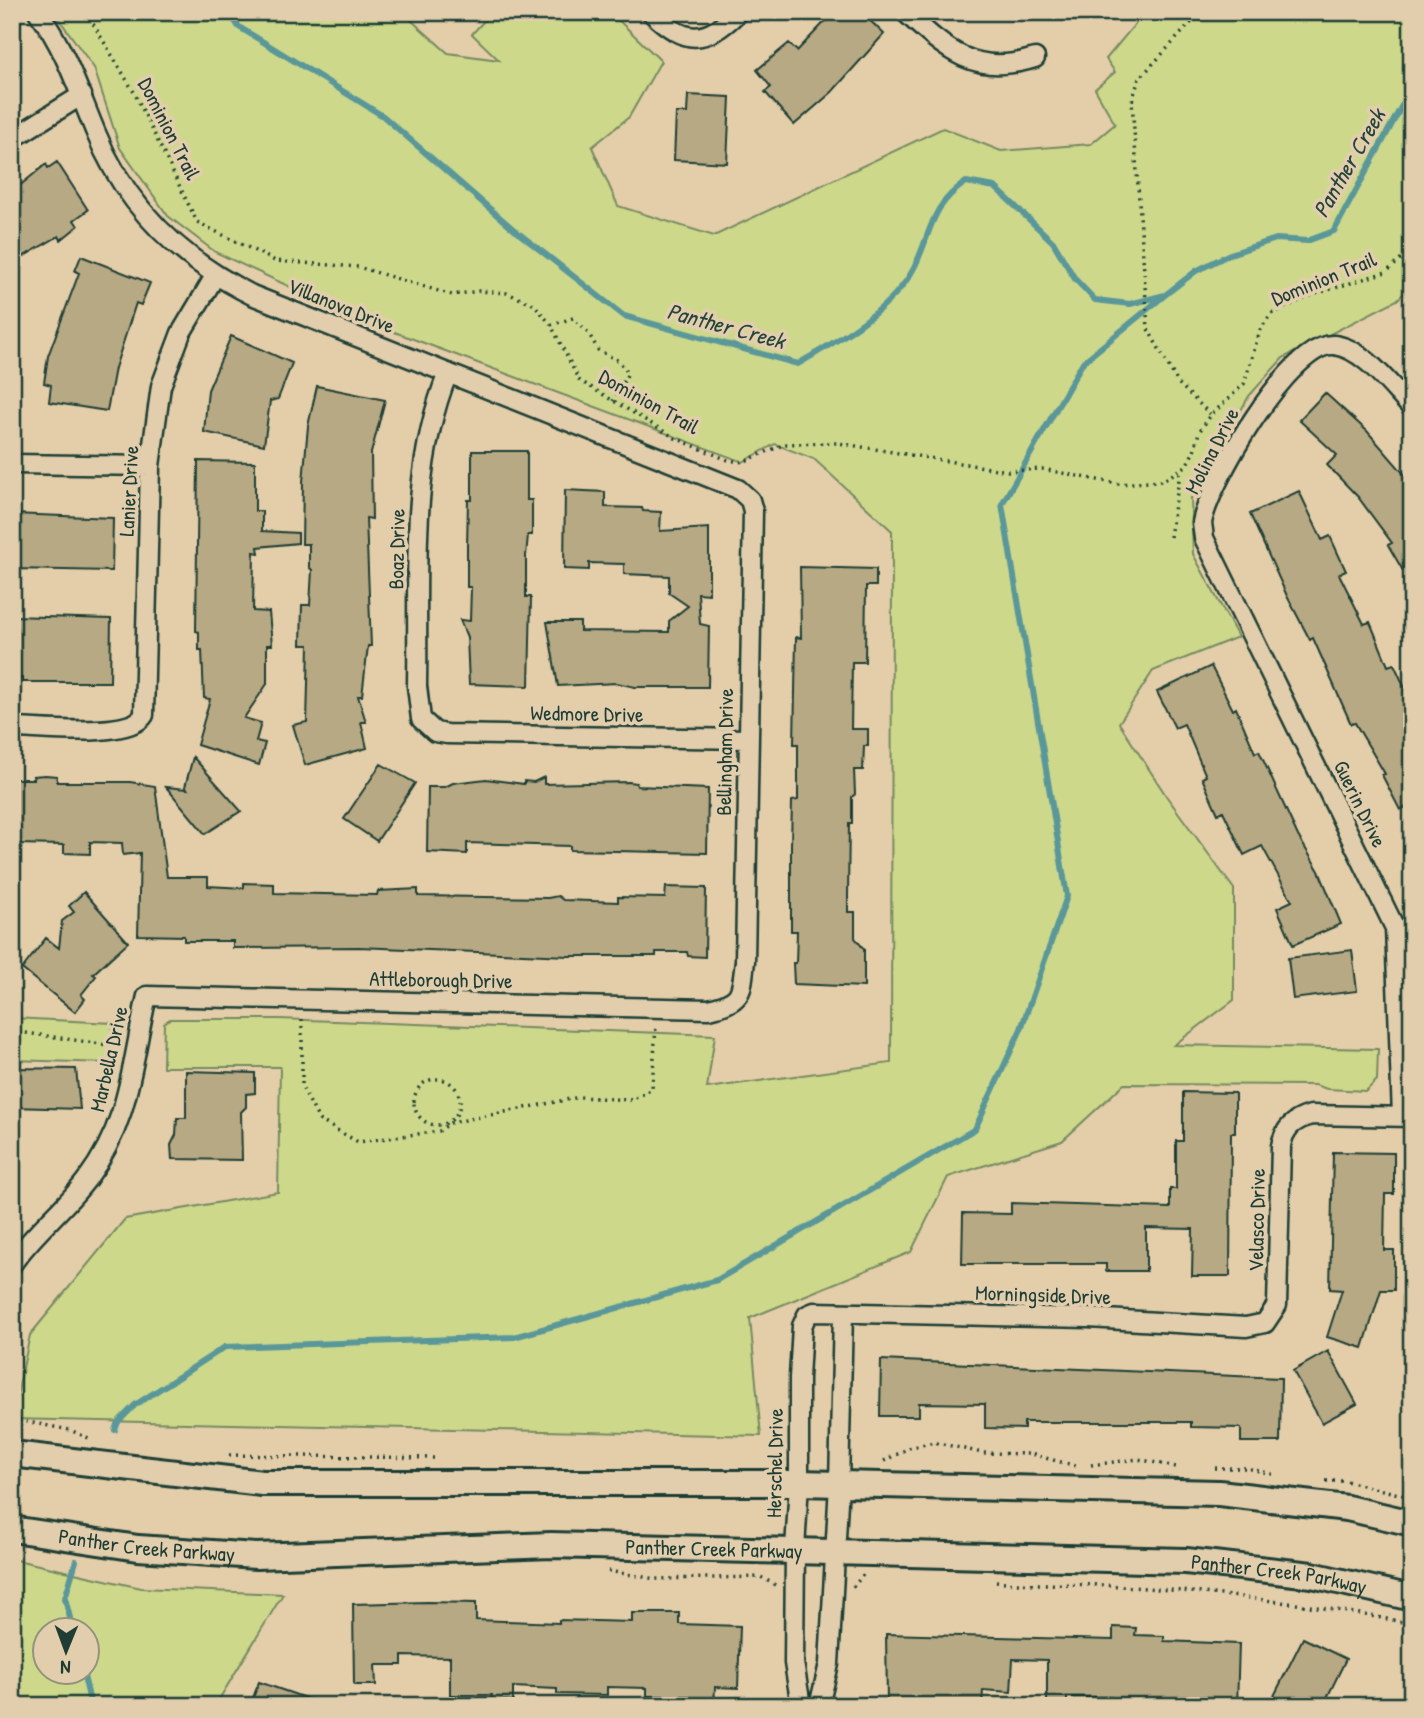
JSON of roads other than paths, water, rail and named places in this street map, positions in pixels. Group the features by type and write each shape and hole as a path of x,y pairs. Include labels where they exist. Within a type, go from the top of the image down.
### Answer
{"main road":[{"path":"12,1454 262,1483 799,1483 1219,1493 1348,1508 1412,1522"},
{"name":"Panther Creek Parkway","path":"12,1529 138,1548 256,1556 551,1545 795,1549 1186,1561 1312,1575 1412,1598"}],"street":[{"name":"Villanova Drive","path":"38,12 65,54 102,148 126,188 166,239 215,276 253,295 738,489 750,500"},
{"path":"651,12 682,36 703,37 720,30 738,12"},
{"path":"905,12 942,46 980,64 1008,64 1035,58"},
{"path":"12,139 82,95"},
{"name":"Lanier Drive","path":"12,728 113,729 131,726 141,720 146,701 150,466 161,386 181,333 215,276"},
{"name":"Molina Drive","path":"1203,530 1204,516 1237,443 1255,414 1308,354 1334,345 1353,352 1412,408"},
{"name":"Boaz Drive","path":"428,727 421,719 418,706 421,483 428,429 448,373"},
{"path":"12,464 150,466"},
{"name":"Bellingham Drive","path":"733,1001 743,990 744,981 753,510 750,500"},
{"name":"Guerin Drive","path":"1203,530 1204,538 1395,928 1407,1117"},
{"name":"Wedmore Drive","path":"428,727 435,732 464,735 747,739"},
{"name":"Attleborough Drive","path":"147,996 709,1009 733,1001"},
{"name":"Marbella Drive","path":"12,1264 40,1228 86,1181 110,1144 132,1082 137,1038 147,996"},
{"name":"Velasco Drive","path":"1269,1320 1278,1298 1281,1146 1284,1134 1294,1123 1311,1115 1407,1117"},
{"name":"Morningside Drive","path":"814,1312 1088,1318 1246,1327 1269,1320"},
{"name":"Herschel Drive","path":"801,1706 794,1663 802,1325 807,1315 814,1312"},
{"path":"819,1706 828,1664 839,1484 843,1313"}],"lane":[{"path":"920,26 932,12"}],"waterway":[{"name":"Panther Creek","path":"229,12 239,27 383,116 512,228 624,316 798,364 863,323 905,283 938,211 954,191 966,182 995,187 1053,242 1075,279 1095,300 1130,304 1165,295 1196,271 1230,254 1276,239 1307,241 1334,231 1412,87"},
{"path":"115,1430 118,1422 135,1405 225,1347 514,1337 717,1280 975,1129 1021,1029 1067,896 1002,504 1083,362 1165,295"},
{"path":"70,1616 65,1598 76,1561"},
{"path":"86,1686 91,1706"}]}
